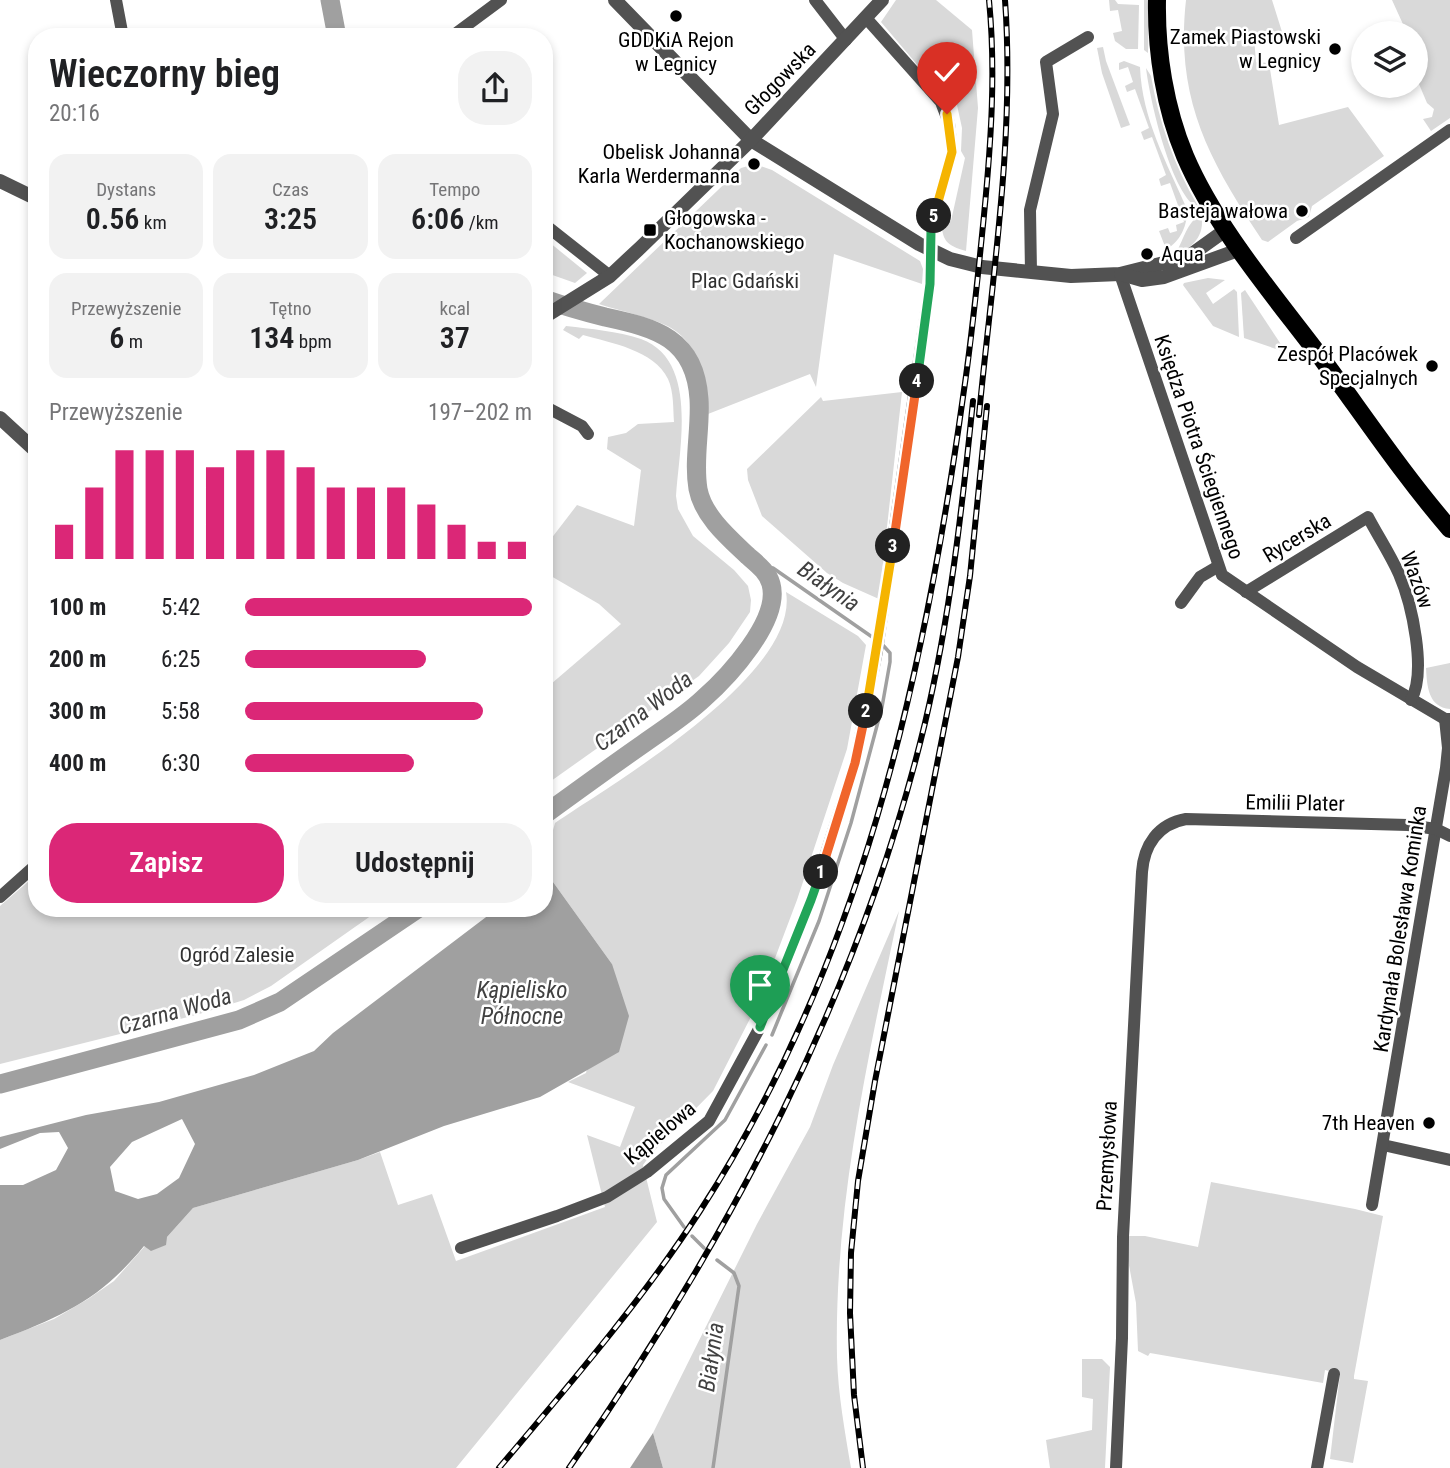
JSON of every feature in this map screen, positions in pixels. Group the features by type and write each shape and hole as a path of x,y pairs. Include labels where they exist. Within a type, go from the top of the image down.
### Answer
{"main road":[{"path":"1157,0 1160,50 1169,104 1185,155 1241,249 1450,529"},
{"path":"1160,50 1167,0"}],"street":[{"path":"116,0 121,28"},
{"path":"463,28 501,0"},
{"path":"615,0 751,139 931,251 963,263 1071,276 1119,274 1188,257 1227,229"},
{"path":"815,0 846,40"},
{"name":"Głogowska","path":"553,311 610,276 751,139 881,0"},
{"name":"Kąpielowa","path":"461,1248 607,1197 647,1172 709,1121 760,1027 811,900 855,763 877,652 930,284 932,222 952,152 948,118 938,99 866,18"},
{"path":"1031,272 1030,210 1053,114 1046,62 1088,37"},
{"path":"1296,238 1450,130"},
{"path":"0,181 28,195"},
{"path":"553,231 610,276"},
{"path":"1119,274 1142,280 1164,277 1241,249"},
{"name":"Księdza Piotra Ściegiennego","path":"1119,274 1217,568 1224,578 1357,667 1411,701 1447,719"},
{"path":"553,411 583,427 588,434"},
{"path":"0,418 28,444"},
{"name":"Rycerska","path":"1246,592 1368,517"},
{"name":"Wazów","path":"1368,517 1399,574 1407,597 1417,651 1417,685 1411,701"},
{"path":"1181,603 1200,577 1217,568"},
{"name":"Kardynała Bolesława Kominka","path":"1372,1205 1436,829 1447,754 1447,719"},
{"name":"Emilii Plater","path":"1147,847 1159,831 1174,822 1186,819 1397,824 1436,829 1450,836"},
{"name":"Przemysłowa","path":"1116,1468 1127,1146 1142,872 1147,847"},
{"path":"0,897 28,872"},
{"path":"1383,1146 1450,1160"},
{"path":"1317,1468 1334,1374"}],"green space":[{"path":"896,0 936,0 972,30 978,108 966,251 946,241 942,227 942,220 951,221 965,158 961,151 962,128 957,105 920,68 881,22"},
{"path":"1109,0 1115,0 1118,4 1139,5 1138,49 1126,49 1115,41 1113,33 1122,31 1118,10 1110,11"},
{"path":"1144,0 1149,0 1148,53 1144,50"},
{"path":"1186,0 1272,0 1283,35 1254,37 1256,62 1269,63 1279,125 1348,107 1384,156 1312,206 1309,217 1297,221 1268,242 1262,240 1226,183 1200,127 1186,68"},
{"path":"1392,0 1450,0 1450,118 1431,131 1423,119 1432,117 1434,109 1425,98 1428,98 1428,21 1402,21"},
{"path":"1103,47 1130,125 1121,128 1102,73 1097,48"},
{"path":"1124,61 1140,67 1150,123 1187,209 1182,232 1166,249 1159,231 1168,228 1170,233 1177,231 1176,225 1184,222 1170,183 1161,186 1159,179 1166,175 1152,137 1144,140 1141,132 1149,128 1135,89 1127,92 1125,86 1133,82 1128,67 1119,70 1119,63"},
{"path":"1146,68 1151,76 1168,143 1198,206 1196,207 1187,197 1170,164 1152,101"},
{"name":"Plac Gdański","path":"755,164 772,170 920,261 923,269 922,284 834,254 816,387 810,374 708,414 704,377 696,355 681,336 656,321 599,304 741,168"},
{"path":"1201,214 1201,229 1196,240 1174,256 1188,228"},
{"path":"553,245 587,273 575,283 553,275"},
{"path":"1208,278 1225,280 1206,293 1213,304 1234,289 1237,292 1239,337 1213,326 1183,285"},
{"path":"1245,290 1285,352 1244,338 1241,293"},
{"path":"566,326 613,332 641,339 659,350 671,366 678,386 681,408 682,431 676,496 678,509 693,536 734,570 748,586 751,600 750,612 729,643 699,676 553,780 553,682 621,624 599,604 553,577 553,536 577,505 634,526 641,470 607,449 608,437 626,433 638,424 674,422 670,384 653,361 631,349 583,335 579,339 563,330"},
{"path":"902,392 879,599 827,573 762,516 748,480 747,469 821,397 823,401"},
{"path":"786,592 858,636 866,645 847,749 797,900 758,1003 713,1091 643,1165 657,1222 456,1468 0,1468 0,1340 54,1319 88,1299 114,1281 145,1246 167,1237 193,1208 380,1152 398,1205 432,1194 456,1261 605,1207 587,1135 620,1147 635,1107 568,1082 586,1073 612,964 553,882 555,823 658,754 698,723 735,690 764,657 783,624"},
{"path":"1450,663 1450,709 1433,700 1428,688 1426,668"},
{"name":"Ogród Zalesie","path":"28,882 28,917 369,917 271,986 244,1000 196,1015 0,1064 0,906"},
{"path":"899,911 855,1133 841,1244 837,1357 840,1399 851,1468 663,1468 653,1433 757,1224 810,1127 833,1065"},
{"path":"1211,1182 1383,1216 1354,1376 1354,1379 1368,1381 1353,1463 1330,1459 1340,1374 1325,1370 1323,1383 1150,1353 1148,1356 1138,1351 1136,1303 1128,1260 1128,1236 1145,1236 1198,1247"},
{"path":"1082,1359 1102,1359 1110,1367 1105,1468 1050,1468 1046,1440 1092,1430 1093,1399 1082,1397"}],"water":[{"name":"Kąpielisko Północne","path":"553,882 612,964 629,1016 619,1052 540,1097 444,1126 358,1160 193,1208 167,1237 166,1245 151,1251 144,1246 112,1280 80,1304 43,1323 0,1340 0,1185 23,1185 56,1170 68,1148 59,1132 40,1133 0,1149 0,1137 86,1115 159,1102 254,1075 314,1051 333,1033 486,917 553,917","holes":["182,1119 195,1144 179,1178 157,1194 138,1199 115,1191 110,1167 132,1142"]},
{"path":"653,1433 663,1468 630,1468"}],"waterway":[{"name":"Czarna Woda","path":"330,0 335,28"},
{"name":"Czarna Woda","path":"553,302 641,326 670,339 681,349 696,378 699,399 696,467 701,499 718,526 765,572 770,580 772,598 768,614 750,647 714,689 682,717 553,809"},
{"name":"Białynia","path":"759,566 773,568 875,639"},
{"name":"Białynia","path":"772,1035 819,921 851,823 882,707 890,662 890,653 881,643"},
{"name":"Czarna Woda","path":"0,1084 239,1020 280,1002 406,917"},
{"name":"Białynia","path":"684,1227 664,1199 662,1188 666,1175 725,1120 766,1045"},
{"name":"Białynia","path":"692,1236 704,1248"},
{"name":"Białynia","path":"713,1468 739,1286 734,1273 717,1260"}],"railway":[{"path":"499,1468 629,1310 700,1211 756,1117 803,1020 843,921 876,819 904,716 928,611 947,504 969,352 987,188 992,81 989,0"},
{"path":"979,415 1005,155 1005,0"},
{"path":"569,1468 683,1294 734,1204 782,1112 826,1018 864,921 898,823 934,683 954,563 973,401"},
{"path":"863,1468 854,1395 850,1313 851,1253 858,1181 958,657 970,576 987,406"}],"place":[{"name":"GDDKiA Rejon w Legnicy","path":"676,16"},
{"name":"Zamek Piastowski w Legnicy","path":"1335,49"},
{"name":"Obelisk Johanna Karla Werdermanna","path":"754,164"},
{"name":"Basteja wałowa","path":"1302,211"},
{"name":"Głogowska - Kochanowskiego","path":"650,230"},
{"name":"Aqua","path":"1147,254"},
{"name":"Zespół Placówek Specjalnych","path":"1432,366"},
{"name":"7th Heaven","path":"1429,1123"}],"route":[{"path":"760,1027 811,900 855,763 877,652 930,284 931,226 951,156 947,114"}]}
